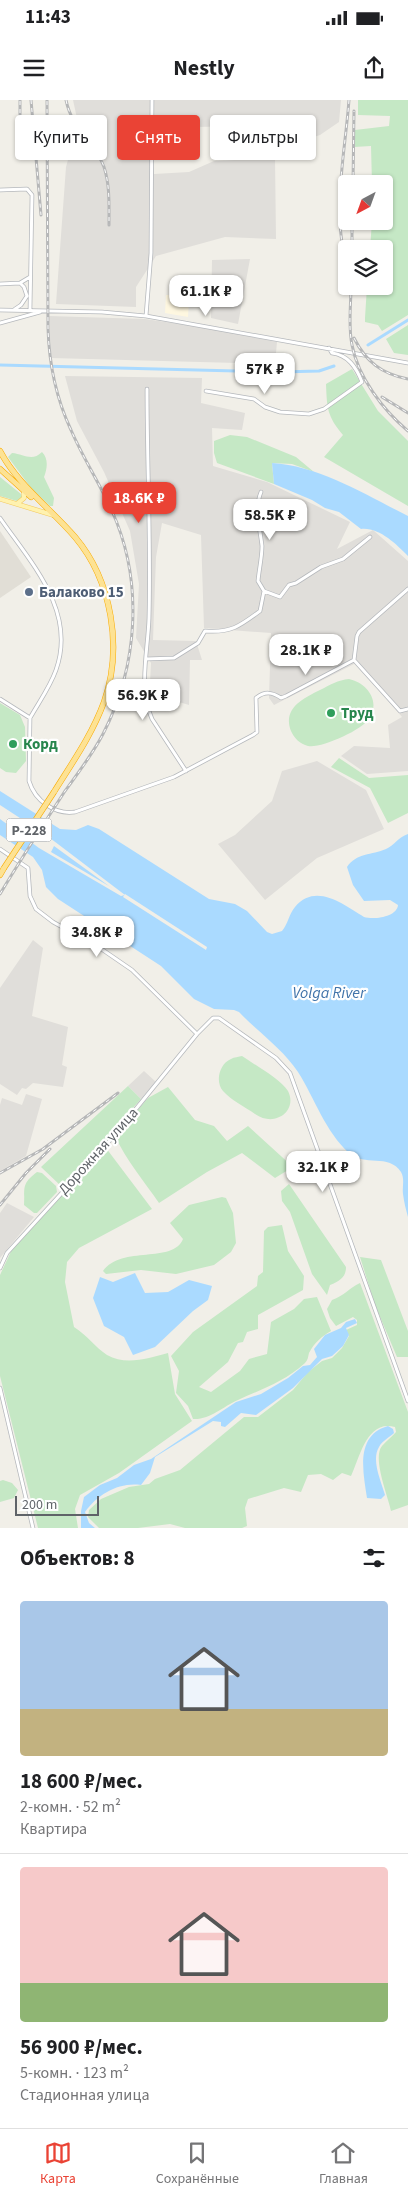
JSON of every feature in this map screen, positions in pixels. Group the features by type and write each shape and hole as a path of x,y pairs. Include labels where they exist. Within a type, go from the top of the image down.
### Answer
{"highway":[{"name":"Р-228","path":"0,451 24,487 78,542 98,575 108,606 113,650 108,689 97,720 78,754 0,875"},
{"name":"Р-228","path":"0,471 12,482 24,487"}],"main road":[{"path":"16,504 22,501 24,487"},
{"path":"0,499 54,516"}],"street":[{"path":"146,316 151,253 152,100"},
{"path":"0,190 27,189 32,195 30,310"},
{"path":"0,284 20,284 30,277"},
{"path":"13,310 21,306 27,296 24,287 20,284"},
{"path":"0,310 102,312 146,316 408,362"},
{"path":"0,322 44,311"},
{"path":"206,391 254,398 265,407 280,412 308,414 324,410 362,382 347,358 341,354 332,353 329,348"},
{"path":"147,389 149,619 145,690 149,711 186,771"},
{"path":"261,492 258,524 262,547 258,581 264,591 280,597 289,585 296,583 321,567 343,559 370,537"},
{"path":"0,518 48,588 60,619 61,641 58,663 51,682 30,718 29,781 38,798 61,812 75,812 161,783 186,771 257,732 256,698 262,693 273,693 281,698 354,660"},
{"path":"408,589 359,632 354,660 400,711 408,709"},
{"path":"146,658 174,658 198,643 206,631 220,632 238,628 260,611 264,591"},
{"path":"0,699 30,718"},
{"path":"0,849 28,868 30,896 36,909 53,922 100,948 132,970 197,1034"},
{"name":"Дорожная улица","path":"0,1268 7,1253 112,1137 197,1034 213,1018 219,1018 276,1058 290,1073 408,1401"},
{"path":"0,1388 33,1528"}],"shaded area":[{"path":"73,100 341,100 339,122 316,136 316,115 210,115 210,127 200,127 200,115 117,115 117,160 152,160 154,174 189,172 214,161 275,160 276,239 225,237 156,256 136,287 136,307 56,304 68,160 107,160 107,115 76,115"},
{"path":"250,259 238,324 211,318 212,260"},
{"path":"166,295 185,297 185,300 189,299 188,317 165,313"},
{"path":"49,316 145,319 207,328 277,342 275,364 51,358"},
{"path":"65,376 202,378 201,403 245,413 242,430 212,428 213,466 267,482 350,522 337,549 373,530 408,561 408,771 367,774 341,756 354,746 390,748 388,725 402,717 356,663 274,705 269,698 271,633 204,628 201,535 162,523 156,557 153,640 196,641 202,660 190,660 189,705 169,699 150,683 151,663 136,638 139,584 130,531 104,472 77,421"},
{"path":"0,531 31,577 0,598"},
{"path":"317,761 366,790 384,829 317,858 265,900 218,844 235,835 272,801 282,771"},
{"path":"33,940 43,948 32,1016 68,1027 62,1065 67,1067 63,1087 33,1083 26,1089 22,1088 17,1095 0,1084 0,988"},
{"path":"144,1071 156,1082 141,1099 128,1086"},
{"path":"26,1094 42,1099 26,1156 0,1171 0,1105 2,1098 22,1105"},
{"path":"7,1203 34,1217 0,1258 0,1213"}],"green space":[{"path":"358,100 408,100 408,315 382,331 378,325 365,322 366,295 393,295 393,240 371,240 371,230 393,230 393,175 372,175 371,146 354,147 355,130 389,126 390,116 358,115"},
{"path":"408,325 408,355 394,353 386,339"},
{"path":"352,369 378,411 408,441 408,506 324,457 343,435 329,411 326,384"},
{"path":"230,435 247,437 296,457 314,472 292,464 272,463 274,484 217,463 214,453 214,441"},
{"path":"42,452 47,467 44,477 54,498 53,506 50,506 31,488 8,457 12,453 35,457"},
{"path":"0,477 21,494 22,497 17,501 0,496"},
{"name":"Труд","path":"349,679 361,684 373,699 372,712 369,719 350,733 322,745 308,746 300,742 292,734 289,723 289,716 292,710 301,700 334,683"},
{"name":"Корд","path":"0,703 20,715 25,727 26,761 16,773 6,772 0,768"},
{"path":"339,758 369,778 408,775 408,813 388,823 370,788 331,767"},
{"path":"242,1056 273,1077 288,1091 290,1105 283,1115 277,1118 263,1118 223,1091 219,1083 221,1069 227,1061"},
{"path":"128,1086 141,1099 62,1187 41,1167"},
{"path":"168,1087 195,1120 214,1126 227,1141 248,1126 293,1167 275,1178 242,1153 207,1172 159,1203 130,1162 115,1136 148,1098"},
{"path":"106,1148 152,1209 79,1248 67,1262 65,1282 74,1327 103,1352 114,1358 130,1361 168,1353 175,1394 192,1421 119,1473 80,1495 75,1509 78,1528 38,1528 0,1376 0,1275 13,1247"},
{"path":"37,1172 42,1173 56,1186 57,1192 37,1213 34,1213 24,1205 24,1190 28,1180"},
{"path":"289,1184 346,1267 342,1278 330,1285 327,1295 312,1274 290,1212 282,1201 281,1191"},
{"path":"222,1197 226,1198 233,1213 236,1243 231,1252 214,1265 176,1274 141,1270 106,1274 103,1271 111,1263 122,1259 169,1251 183,1239 170,1223 189,1205"},
{"path":"282,1225 288,1251 304,1276 303,1290 258,1315 258,1329 247,1332 243,1342 238,1343 228,1362 199,1387 211,1392 240,1371 249,1359 267,1354 271,1322 294,1309 304,1299 317,1297 331,1331 316,1343 305,1363 297,1370 210,1415 193,1419 188,1406 176,1393 179,1371 171,1356 193,1332 257,1286 258,1276 263,1272 264,1231 268,1227"},
{"path":"360,1257 381,1260 408,1331 408,1357 397,1357 375,1305"},
{"path":"360,1283 408,1412 408,1505 391,1511 380,1468 379,1452 382,1446 396,1432 395,1427 385,1426 371,1434 366,1441 351,1476 342,1473 333,1480 321,1474 308,1475 301,1492 284,1488 248,1499 245,1508 247,1526 242,1528 185,1528 170,1524 138,1528 99,1528 88,1517 89,1510 101,1499 129,1487 149,1484 155,1479 180,1470 244,1417 258,1417 293,1390 308,1372 322,1361 332,1358 342,1348 349,1336 346,1330 357,1325 357,1320 353,1317 336,1326 330,1318 327,1309 332,1300"},
{"path":"0,1481 12,1483 18,1490 14,1498 0,1502"}],"water":[{"path":"272,463 290,465 325,476 408,516 408,556 381,534 368,529 361,529 339,512 325,508 312,500 274,484"},
{"name":"Volga River","path":"0,791 60,829 76,830 88,825 99,829 209,899 235,904 247,911 267,932 272,934 282,931 295,907 303,900 312,896 330,898 364,917 379,918 394,912 398,905 390,900 364,901 353,885 347,867 355,859 386,849 408,834 408,1217 403,1197 403,1177 401,1172 390,1163 362,1159 349,1153 333,1135 292,1064 278,1048 239,1012 214,1009 194,999 161,966 58,899 46,887 42,870 33,857 0,835 0,819 39,848 121,896 125,895 46,835 0,805"},
{"path":"54,846 109,886 114,889 51,852"},
{"path":"135,1273 145,1293 168,1292 189,1280 212,1286 208,1300 193,1311 155,1347 133,1355 124,1337 104,1326 93,1298 100,1277 113,1282"},
{"path":"355,1319 357,1323 346,1328 349,1335 343,1346 332,1356 322,1359 293,1388 256,1415 241,1413 225,1427 221,1426 221,1422 213,1421 155,1457 150,1473 141,1485 117,1487 96,1500 85,1512 89,1523 95,1528 81,1528 81,1511 84,1497 100,1485 117,1478 134,1465 151,1459 236,1402 261,1394 288,1378 303,1366 310,1365 317,1357 314,1349 325,1335 341,1328 346,1322"},
{"path":"388,1426 393,1429 394,1433 380,1445 376,1458 385,1495 381,1499 367,1498 363,1466 366,1446 370,1437"}],"pier":[{"path":"125,894 207,947 206,950 123,897"}],"waterway":[{"path":"368,345 408,320"},
{"path":"0,365 280,372 319,371 334,366"}],"railway":[{"path":"20,100 20,115"},
{"path":"31,100 41,215"},
{"path":"0,894 65,791 90,757 103,734 115,708 124,680 133,624 129,566 122,538 112,511 66,418 57,393 52,367 48,328 47,100"},
{"path":"66,100 73,120 95,150 104,167 108,188 109,225"},
{"path":"342,240 341,182 349,100"},
{"path":"353,175 354,111"},
{"path":"352,230 352,240"},
{"path":"351,295 351,338 360,369 381,403 408,431"},
{"path":"354,338 364,354 376,366 390,374 408,379"},
{"path":"382,397 408,413"},
{"path":"0,1173 43,1149 118,1093"},
{"path":"0,1205 26,1173 50,1149"}],"place":[{"name":"Балаково 15","path":"29,592"},
{"name":"Труд","path":"331,713"},
{"name":"Корд","path":"13,744"}]}
